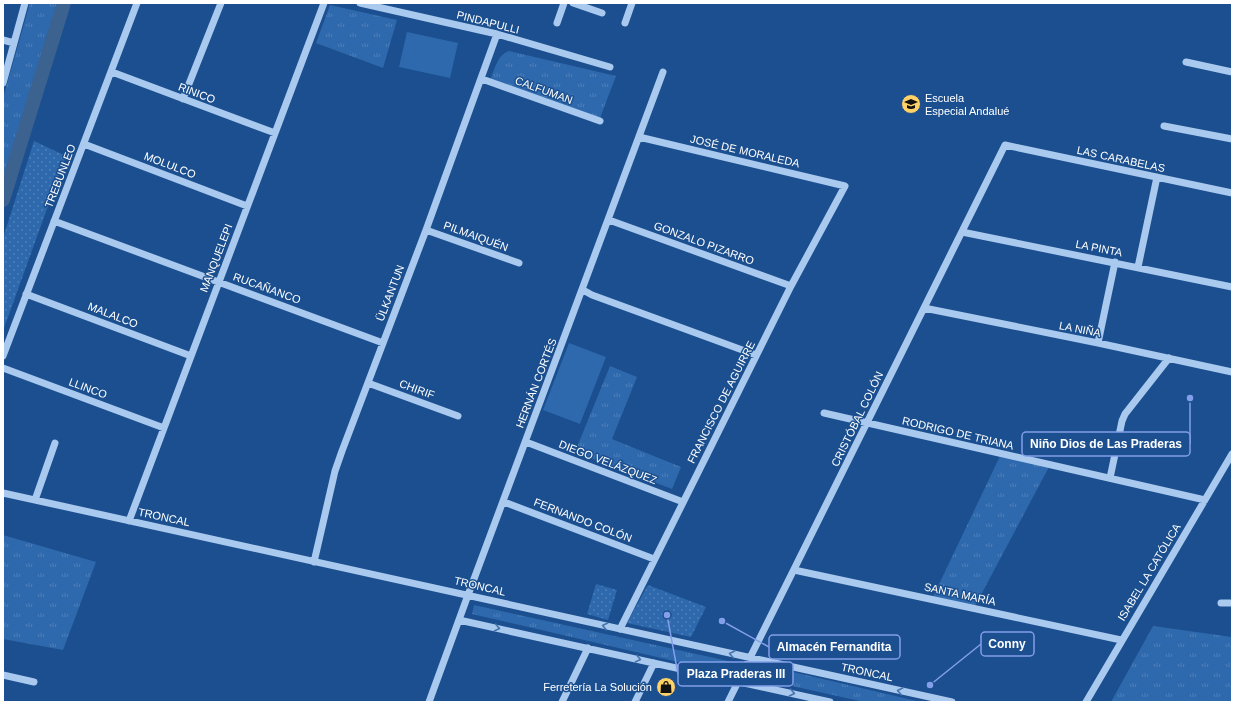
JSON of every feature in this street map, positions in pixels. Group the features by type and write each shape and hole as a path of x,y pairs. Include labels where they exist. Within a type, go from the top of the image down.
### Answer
{"street":[{"path":"3,83 25,3"},
{"name":"TREBUNLEO","path":"3,356 137,3"},
{"path":"183,99 221,3"},
{"name":"MANQUELEPI","path":"130,521 324,3"},
{"name":"PINDAPULLI","path":"360,3 497,34 610,67"},
{"path":"557,23 564,3"},
{"path":"573,3 583,5 602,13"},
{"path":"625,23 632,3"},
{"name":"ÜLKANTUN","path":"314,562 338,464 482,79 497,34"},
{"path":"3,40 14,43"},
{"path":"1186,62 1232,72"},
{"name":"RINICO","path":"112,72 275,134"},
{"name":"HERNÁN CORTÉS","path":"432,701 468,595 504,502 663,72"},
{"name":"CALFUMAN","path":"482,79 600,121"},
{"path":"1164,126 1232,139"},
{"name":"JOSÉ DE MORALEDA","path":"640,137 845,186"},
{"name":"MOLULCO","path":"84,144 247,206"},
{"name":"LAS CARABELAS","path":"1005,146 1232,193"},
{"name":"CRISTÓBAL COLÓN","path":"728,702 1005,146"},
{"path":"1138,267 1157,178"},
{"name":"FRANCISCO DE AGUIRRE","path":"620,629 654,558 791,286 845,186"},
{"name":"GONZALO PIZARRO","path":"609,220 791,286"},
{"name":"RUCAÑANCO","path":"54,221 383,343"},
{"name":"PILMAIQUÉN","path":"426,230 519,263"},
{"name":"LA PINTA","path":"962,232 1232,287"},
{"path":"1098,343 1115,262"},
{"path":"582,290 756,355"},
{"name":"MALALCO","path":"26,294 191,356"},
{"name":"LA NIÑA","path":"924,308 1232,372"},
{"path":"1110,478 1122,421 1125,414 1169,358"},
{"name":"LLINCO","path":"3,368 164,428"},
{"name":"CHIRIF","path":"368,383 458,416"},
{"name":"RODRIGO DE TRIANA","path":"824,414 1205,500"},
{"name":"DIEGO VELÁZQUEZ","path":"526,442 683,502"},
{"path":"34,500 55,443"},
{"name":"ISABEL LA CATÓLICA","path":"1086,702 1121,640 1232,454"},
{"name":"TRONCAL","path":"3,493 952,702"},
{"name":"FERNANDO COLÓN","path":"504,502 654,558"},
{"name":"SANTA MARÍA","path":"794,570 1121,640"},
{"path":"1221,602 1232,603"},
{"path":"459,620 830,702"},
{"path":"562,702 588,648"},
{"path":"635,702 654,663"},
{"path":"3,675 34,682"}],"green space":[{"path":"30,3 57,3 3,183 3,98"},
{"path":"330,5 397,20 383,68 316,43"},
{"path":"407,32 458,43 450,78 399,67"},
{"path":"509,51 616,76 600,118 490,80 499,59"},
{"path":"34,141 66,156 3,331 3,238"},
{"path":"569,343 606,357 580,424 543,410"},
{"path":"610,366 637,377 612,439 681,467 672,489 575,452"},
{"path":"1001,454 1050,465 974,608 932,599"},
{"path":"3,535 96,562 63,650 3,639"},
{"path":"596,584 617,590 608,620 587,614"},
{"path":"648,585 706,607 691,637 627,623"},
{"path":"474,605 737,663 730,674 472,614"},
{"path":"1153,626 1232,637 1232,702 1111,702"},
{"path":"759,664 921,702 864,702 752,677"}],"waterway":[{"path":"3,200 64,3"}],"place":[{"name":"Escuela Especial Andalué","path":"911,104"},
{"name":"Niño Dios de Las Praderas","path":"1190,398"},
{"name":"Plaza Praderas III","path":"667,615"},
{"name":"Almacén Fernandita","path":"722,621"},
{"name":"Conny","path":"930,685"},
{"name":"Ferretería La Solución","path":"666,687"}]}
